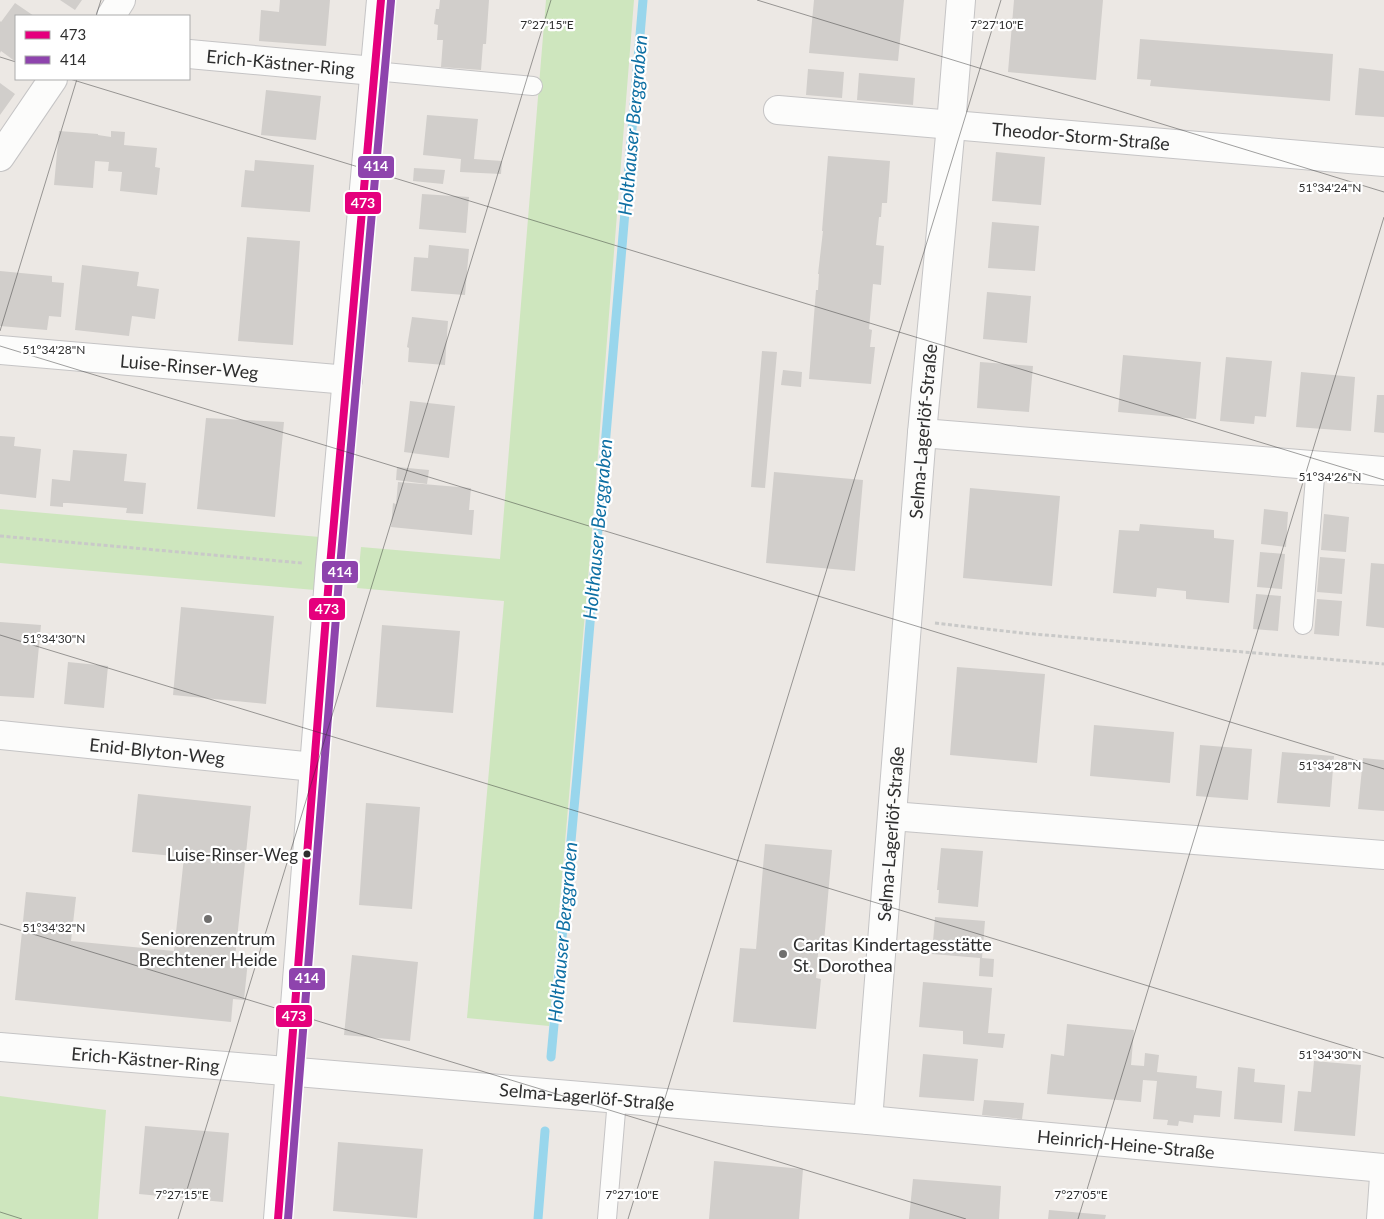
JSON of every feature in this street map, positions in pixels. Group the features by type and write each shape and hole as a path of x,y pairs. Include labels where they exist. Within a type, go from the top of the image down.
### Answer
{"street":[{"path":"112,15 122,0"},
{"path":"278,1219 330,566 348,380 380,0"},
{"name":"Selma-Lagerlöf-Straße","path":"290,1072 868,1120 922,433 951,125 960,0"},
{"name":"Erich-Kästner-Ring","path":"190,54 374,71"},
{"path":"0,157 52,80"},
{"name":"Theodor-Storm-Straße","path":"778,110 1384,162"},
{"name":"Luise-Rinser-Weg","path":"0,350 348,380"},
{"path":"922,433 1384,471"},
{"name":"Enid-Blyton-Weg","path":"0,735 314,767"},
{"path":"892,816 1384,855"},
{"name":"Erich-Kästner-Ring","path":"0,1047 290,1072"},
{"name":"Heinrich-Heine-Straße","path":"868,1120 1384,1168"},
{"path":"1381,1219 1384,1177"}],"lane":[{"path":"374,71 533,86"},
{"path":"1303,625 1316,465"},
{"path":"607,1219 617,1099"}],"path":[{"path":"0,536 330,566"},
{"path":"907,620 1022,633 1384,664"}],"green space":[{"path":"546,0 634,0 589,567 549,1026 467,1018 504,601 357,588 361,547 500,559"},
{"path":"0,509 320,537 315,590 0,563"},
{"path":"0,1096 106,1110 98,1219 0,1219"}],"building":[{"path":"60,0 82,0 75,10"},
{"path":"280,0 330,0 326,46 259,41 261,10 279,12"},
{"path":"440,0 489,0 486,44 483,44 481,70 441,67 443,40 437,40 438,25 434,24 436,9 439,9"},
{"path":"814,0 904,0 898,61 809,53"},
{"path":"1014,0 1103,0 1096,80 1008,72"},
{"path":"15,3 33,15 15,15 15,61 1,51 0,53 1,22"},
{"path":"1140,39 1333,54 1330,101 1150,86 1151,80 1137,79"},
{"path":"1359,68 1384,71 1384,117 1355,115"},
{"path":"808,69 844,72 842,98 806,95"},
{"path":"859,73 915,78 913,105 857,100"},
{"path":"0,83 15,94 0,115"},
{"path":"266,90 321,96 316,140 261,135"},
{"path":"427,115 478,119 474,159 502,161 501,174 460,172 461,159 423,155"},
{"path":"59,131 111,137 111,131 125,132 124,145 157,148 155,167 160,168 157,195 120,191 122,172 108,171 109,162 95,161 93,188 54,185"},
{"path":"996,152 1045,157 1041,205 992,201"},
{"path":"828,156 890,161 887,203 882,203 876,245 884,246 881,285 873,284 869,329 872,330 870,347 875,347 871,384 809,379"},
{"path":"255,160 314,165 310,212 241,207 245,170 254,171"},
{"path":"414,168 445,170 443,184 413,181"},
{"path":"422,194 469,197 466,233 419,229"},
{"path":"992,222 1039,226 1035,271 988,268"},
{"path":"247,237 300,241 293,345 238,341"},
{"path":"429,245 469,249 465,295 411,291 414,257 428,258"},
{"path":"82,265 139,272 137,286 159,289 155,319 132,316 129,336 75,330"},
{"path":"0,271 52,276 52,282 64,283 61,317 49,316 47,330 0,326"},
{"path":"987,292 1031,296 1027,343 983,339"},
{"path":"412,317 448,321 445,365 408,362 409,348 407,347"},
{"path":"762,351 777,352 765,488 751,487"},
{"path":"1123,355 1201,362 1196,419 1118,412"},
{"path":"1226,357 1272,361 1266,417 1255,416 1254,424 1220,421"},
{"path":"980,362 1033,366 1029,412 977,408"},
{"path":"783,370 802,372 801,387 781,385"},
{"path":"1301,372 1355,377 1351,431 1296,427"},
{"path":"1377,395 1384,395 1384,433 1374,432"},
{"path":"410,401 455,406 449,458 404,452"},
{"path":"206,418 284,422 275,517 197,509"},
{"path":"0,436 15,437 14,446 41,449 36,498 0,494"},
{"path":"73,450 127,454 124,481 146,483 143,514 126,513 127,508 68,503 63,503 63,507 50,506 52,479 70,481"},
{"path":"397,467 429,470 427,484 396,480"},
{"path":"774,472 863,480 855,571 766,563"},
{"path":"398,482 471,488 469,510 474,510 472,535 391,527 393,503 396,504"},
{"path":"970,488 1060,496 1052,586 963,578"},
{"path":"1264,509 1288,512 1286,547 1261,544"},
{"path":"1324,514 1349,517 1346,552 1321,550"},
{"path":"1140,524 1214,530 1214,538 1234,540 1229,603 1186,599 1186,591 1157,588 1156,597 1113,593 1119,530 1139,531"},
{"path":"1260,552 1285,554 1282,589 1257,587"},
{"path":"1320,557 1345,559 1342,594 1317,592"},
{"path":"1371,563 1384,564 1384,628 1366,626"},
{"path":"1256,594 1281,596 1278,631 1253,629"},
{"path":"1317,599 1342,601 1339,636 1314,634"},
{"path":"181,607 274,616 266,704 173,695"},
{"path":"0,622 41,625 34,698 0,696"},
{"path":"382,625 460,631 453,713 376,707"},
{"path":"68,662 108,666 104,708 64,704"},
{"path":"957,667 1045,674 1037,763 950,755"},
{"path":"1094,725 1174,732 1170,783 1090,776"},
{"path":"1200,745 1252,749 1248,800 1196,796"},
{"path":"1282,752 1334,756 1330,807 1277,803"},
{"path":"1363,758 1384,760 1384,811 1358,809"},
{"name":"Seniorenzentrum Brechtener Heide","path":"138,794 251,806 235,958 248,960 244,1000 233,999 231,1022 15,1000 26,892 76,897 71,941 174,951 184,857 132,852"},
{"path":"366,803 420,807 412,909 359,905"},
{"path":"765,844 832,850 824,942 819,942 816,978 821,979 816,1029 733,1022 740,948 756,949"},
{"path":"941,848 983,851 978,907 938,903 939,890 937,890"},
{"path":"935,917 985,921 982,958 994,959 993,977 979,976 980,958 932,954"},
{"path":"352,955 418,962 410,1041 344,1035"},
{"path":"923,982 992,988 988,1033 1005,1034 1003,1048 963,1044 963,1031 919,1027"},
{"path":"1067,1024 1134,1030 1131,1065 1144,1066 1145,1053 1159,1055 1157,1072 1197,1076 1196,1088 1222,1091 1220,1117 1194,1115 1193,1123 1179,1121 1178,1126 1167,1125 1168,1120 1153,1119 1157,1081 1143,1080 1141,1102 1047,1094 1051,1054 1064,1056"},
{"path":"923,1054 978,1059 974,1101 919,1097"},
{"path":"1314,1061 1361,1065 1355,1136 1294,1131 1298,1091 1311,1092"},
{"path":"1238,1067 1255,1069 1254,1082 1285,1085 1282,1123 1234,1119"},
{"path":"984,1100 1024,1103 1022,1119 982,1115"},
{"path":"145,1126 229,1133 223,1202 139,1194"},
{"path":"338,1142 423,1149 417,1218 333,1211"},
{"path":"714,1161 803,1169 799,1219 709,1219"},
{"path":"913,1179 1001,1186 999,1219 909,1219"},
{"path":"1049,1210 1106,1215 1105,1219 1048,1219"}],"waterway":[{"name":"Holthauser Berggraben","path":"551,1057 577,776 643,0"},
{"name":"Holthauser Berggraben","path":"538,1219 545,1131"}],"transit line":[{"name":"473","path":"278,1219 330,566 381,0"},
{"name":"414","path":"288,1219 340,567 391,1"}],"place":[{"name":"Luise-Rinser-Weg","path":"307,854"},
{"name":"Seniorenzentrum Brechtener Heide","path":"208,919"},
{"name":"Caritas Kindertagesstätte St. Dorothea","path":"783,954"}]}
